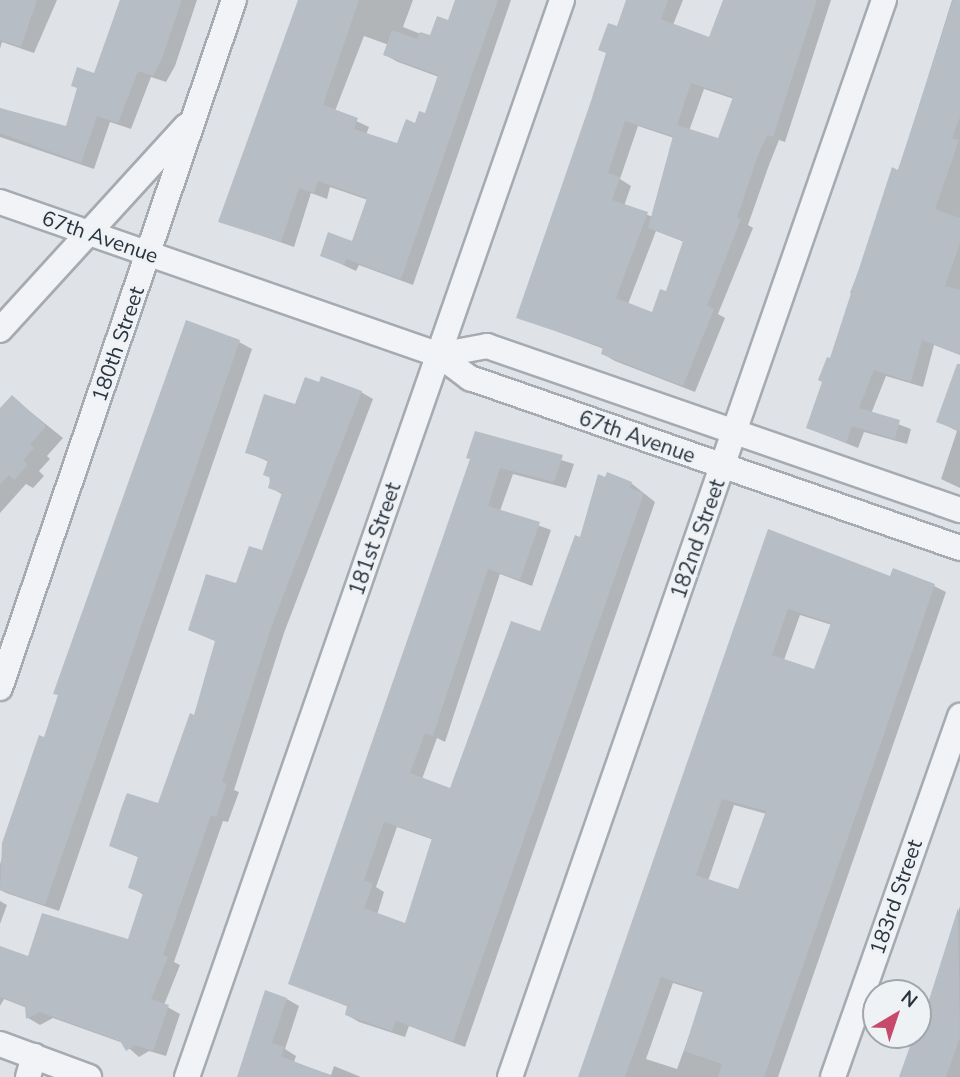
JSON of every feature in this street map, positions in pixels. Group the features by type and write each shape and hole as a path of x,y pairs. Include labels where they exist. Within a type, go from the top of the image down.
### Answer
{"street":[{"name":"180th Street","path":"0,688 234,0"},
{"name":"181st Street","path":"187,1077 562,0"},
{"name":"182nd Street","path":"510,1077 884,0"},
{"path":"0,330 191,121"},
{"name":"67th Avenue","path":"0,202 439,355 470,378 960,548"},
{"name":"67th Avenue","path":"439,355 487,346 960,510"},
{"name":"183rd Street","path":"833,1077 960,716"},
{"path":"0,1044 31,1067 89,1077"}],"building":[{"path":"0,0 37,0 21,47 0,40"},
{"path":"120,0 182,0 153,76 138,71 118,123 97,116 81,163 0,133 0,108 66,126 77,88 71,86 77,67 94,73"},
{"path":"298,0 359,0 323,105 358,118 354,129 397,143 406,119 415,123 419,111 425,113 438,75 383,55 392,30 417,39 420,32 430,35 437,16 448,20 455,0 498,0 401,279 346,259 344,265 320,256 328,232 352,241 367,198 318,181 314,193 299,188 281,242 218,222"},
{"path":"626,0 668,0 661,19 709,37 723,0 817,0 773,137 767,135 757,158 737,218 741,219 707,306 714,309 683,386 601,354 603,347 516,318 606,53 598,50 608,23 617,26","holes":["691,83 733,97 718,138 677,125","625,121 673,136 648,228 683,241 666,291 660,289 652,312 616,298 648,212 612,200 620,177 608,173"]},
{"path":"953,0 960,0 960,117 952,138 959,140 935,209 960,218 960,243 945,286 960,290 960,354 922,340 911,382 874,370 859,408 900,420 895,439 852,426 846,443 806,428 822,382 818,380 827,357 830,358 892,167 898,170"},
{"path":"186,320 240,340 45,905 0,890 2,843 39,735 44,737 58,695 53,694"},
{"path":"957,364 960,364 960,431 936,422"},
{"path":"321,376 362,391 272,625 222,782 227,784 216,817 211,815 163,955 168,957 151,999 169,1005 153,1051 135,1045 126,1051 120,1041 40,1012 26,1019 25,1006 0,997 0,946 28,956 42,913 128,939 143,893 128,888 138,857 109,846 122,806 127,793 158,803 190,713 194,715 215,641 188,630 206,574 236,583 249,546 262,550 282,493 268,488 271,478 263,475 268,460 245,453 264,394 295,404 305,377 319,382"},
{"path":"12,395 46,426 30,445 34,448 23,460 28,465 14,480 9,475 0,485 0,408"},
{"path":"475,431 563,455 554,482 500,468 488,506 540,522 520,580 488,569 433,736 425,733 410,773 450,788 511,621 540,631 575,535 580,537 598,474 605,477 607,472 632,482 630,488 644,493 453,1042 396,1021 392,1031 345,1015 347,1006 288,984 470,459 466,458","holes":["384,822 432,838 405,923 364,908 373,884 364,880"]},
{"path":"768,529 890,576 893,568 935,584 764,1077 718,1077 722,1064 684,1051 703,991 661,977 625,1077 578,1077","holes":["788,609 831,623 814,669 772,655","722,799 766,811 738,889 696,875"]},
{"path":"958,908 960,1037 946,1077 899,1077 909,1049 932,1049 932,991"},
{"path":"265,990 287,998 272,1043 284,1047 281,1056 333,1077 237,1077"}]}
